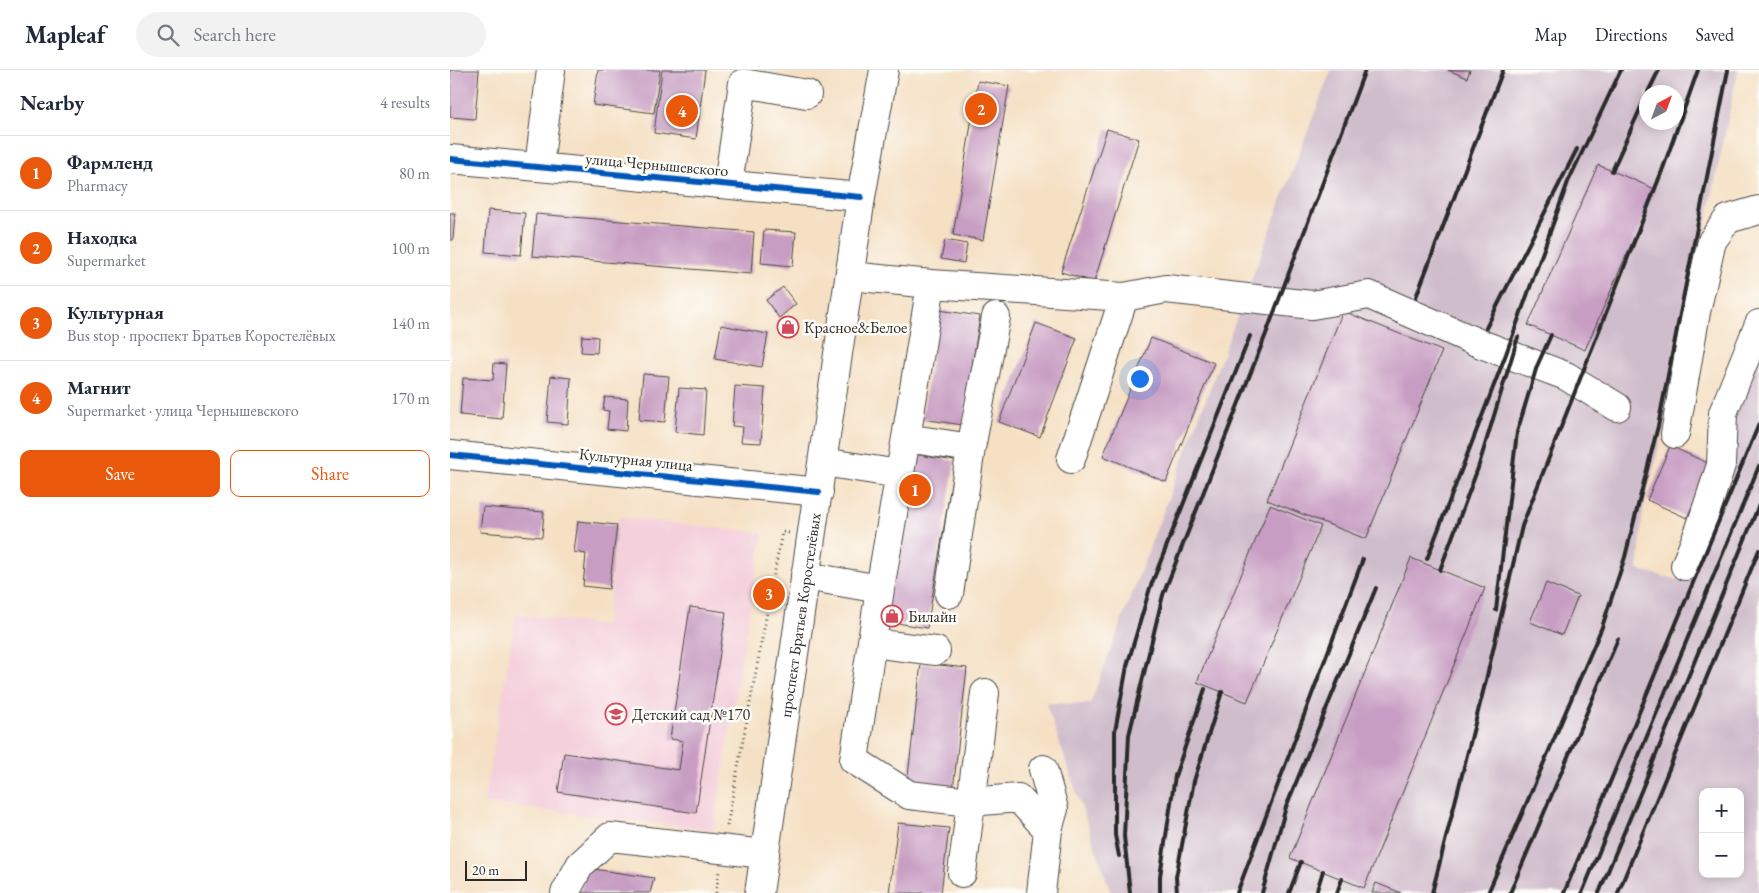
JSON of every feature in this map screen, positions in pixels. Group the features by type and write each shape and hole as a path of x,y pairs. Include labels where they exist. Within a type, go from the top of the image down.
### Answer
{"street":[{"path":"540,166 551,70"},
{"name":"проспект Братьев Коростелёвых","path":"759,893 850,276 884,70"},
{"path":"728,184 743,83 807,94"},
{"name":"улица Чернышевского","path":"450,159 862,197"},
{"path":"1676,434 1696,312 1712,240 1728,219 1759,210"},
{"path":"850,276 931,284 1124,297 1166,289 1312,305 1369,295 1481,344 1566,376 1617,407"},
{"path":"931,284 880,589 854,760 909,795 970,802 1018,798 1048,830"},
{"path":"1071,459 1124,297"},
{"path":"949,594 971,448 996,317"},
{"path":"1685,566 1700,529 1721,466 1723,413 1759,324"},
{"path":"906,438 971,448"},
{"name":"Культурная улица","path":"450,455 819,492"},
{"path":"823,462 900,474"},
{"path":"805,576 880,589"},
{"path":"872,644 936,651"},
{"path":"962,873 985,693"},
{"path":"1040,893 1048,830 1054,809 1043,769"},
{"path":"566,893 580,865 610,837 765,854"}],"path":[{"path":"722,849 782,532 794,534"}],"shaded area":[{"path":"1331,70 1738,70 1665,424 1643,510 1638,570 1679,580 1726,473 1732,419 1759,351 1759,893 1111,893 1046,703 1090,704"},
{"name":"Детский сад №170","path":"619,517 763,533 713,830 484,803 516,614 606,626"}],"building":[{"path":"450,70 479,70 475,119 450,117"},
{"path":"598,70 660,70 654,113 593,105"},
{"path":"662,70 705,70 696,139 654,133"},
{"path":"1448,70 1470,70 1467,78"},
{"path":"978,81 1009,86 983,240 953,235"},
{"path":"1107,129 1139,139 1094,282 1061,272"},
{"path":"1598,165 1655,189 1585,350 1528,325"},
{"path":"488,210 525,213 521,255 485,252"},
{"path":"450,213 455,213 453,240 450,240"},
{"path":"536,214 754,232 751,274 532,256"},
{"path":"764,230 796,232 793,266 761,263"},
{"path":"945,240 967,244 964,263 941,259"},
{"path":"783,287 796,304 779,318 766,300"},
{"path":"939,310 980,316 963,425 922,419"},
{"path":"1343,311 1442,351 1366,539 1267,500"},
{"path":"1036,323 1077,338 1040,437 999,422"},
{"path":"721,325 768,334 762,367 715,359"},
{"path":"582,336 598,337 597,353 581,352"},
{"path":"1151,338 1214,363 1166,482 1103,456"},
{"path":"494,363 506,364 502,419 460,415 463,378 493,380"},
{"path":"643,374 669,376 665,422 639,420"},
{"path":"551,376 571,378 568,424 547,422"},
{"path":"735,386 765,388 761,443 741,442 743,427 732,426"},
{"path":"679,388 706,390 703,435 675,432"},
{"path":"605,397 628,399 626,431 607,429 609,411 603,410"},
{"path":"1670,446 1710,464 1687,518 1647,500"},
{"path":"913,454 955,461 927,628 885,621"},
{"path":"1270,505 1321,526 1247,702 1197,682"},
{"path":"483,507 544,512 542,537 480,532"},
{"path":"578,521 617,525 609,589 583,586 586,554 574,552"},
{"path":"1411,558 1485,588 1364,888 1290,858"},
{"path":"1546,583 1578,596 1562,635 1530,622"},
{"path":"690,607 726,612 696,813 558,792 564,753 679,770 683,741 670,739"},
{"path":"921,663 967,668 953,790 907,785"},
{"path":"898,823 949,828 941,893 889,893"},
{"path":"587,868 654,878 650,893 580,893"},
{"path":"1376,883 1401,893 1372,893"}],"railway":[{"path":"1130,893 1124,836 1129,735 1163,595 1266,334 1365,70"},
{"path":"1416,297 1503,70"},
{"path":"1427,559 1506,354 1568,182 1621,70"},
{"path":"1652,85 1659,70"},
{"path":"1432,893 1486,680 1522,526 1662,171 1698,70"},
{"path":"1488,893 1602,627 1625,557 1658,426 1728,70"},
{"path":"1612,171 1639,111"},
{"path":"1486,328 1577,149"},
{"path":"1496,610 1517,432 1537,366 1551,335"},
{"path":"1119,856 1115,835 1115,731 1127,666 1150,588 1250,336"},
{"path":"1440,570 1478,468 1518,337"},
{"path":"1564,893 1759,424"},
{"path":"1582,893 1759,466"},
{"path":"1599,893 1759,505"},
{"path":"1618,893 1759,550"},
{"path":"1237,893 1363,559"},
{"path":"1262,893 1286,807 1376,588"},
{"path":"1510,893 1618,639"},
{"path":"1160,893 1160,876 1175,776 1205,689"},
{"path":"1177,893 1176,877 1194,781 1222,692"},
{"path":"1289,893 1301,862"},
{"path":"1316,893 1323,871"},
{"path":"1337,893 1342,879"}],"cycle path":[{"path":"450,159 861,197"},
{"path":"450,455 819,492"}],"place":[{"name":"Находка","path":"981,109"},
{"name":"Магнит","path":"682,111"},
{"name":"Красное&Белое","path":"788,327"},
{"name":"Фармленд","path":"915,490"},
{"name":"Культурная","path":"769,594"},
{"name":"Билайн","path":"892,616"},
{"name":"Детский сад №170","path":"616,714"}]}
